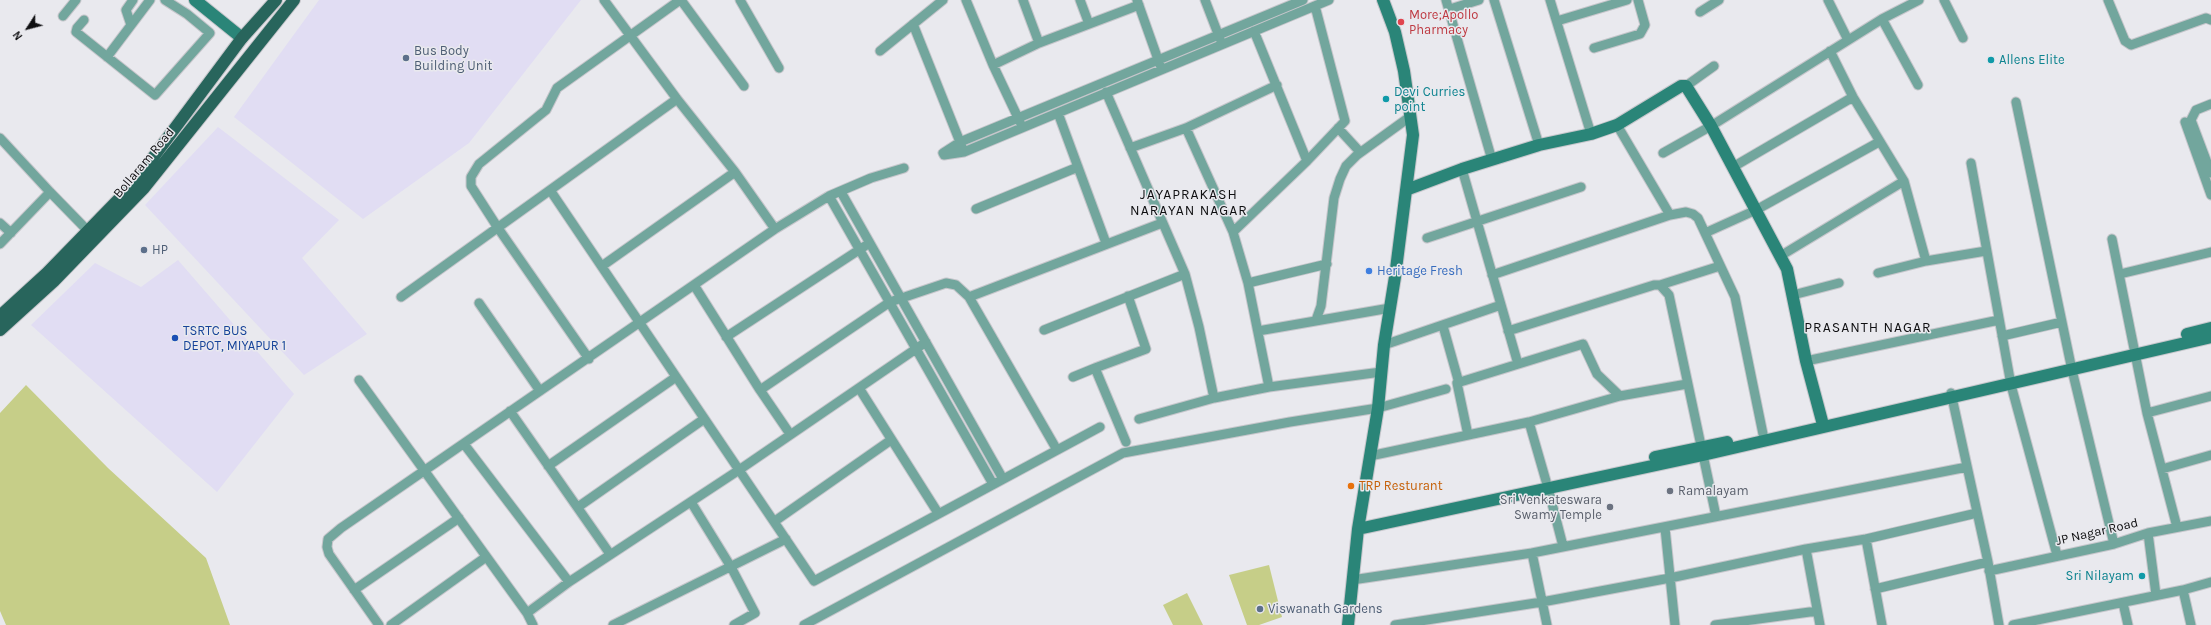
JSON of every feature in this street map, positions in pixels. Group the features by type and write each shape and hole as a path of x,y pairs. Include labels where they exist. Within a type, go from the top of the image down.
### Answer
{"main road":[{"name":"Bollaram Road","path":"0,316 47,273 88,232 143,171 242,38 276,0"},
{"name":"Bollaram Road","path":"0,330 54,281 144,188 294,0"}],"street":[{"path":"63,16 76,0"},
{"path":"131,25 126,10 133,0"},
{"path":"107,57 150,0"},
{"path":"84,20 77,28 76,32 153,94 158,94 210,33 187,14 165,0"},
{"path":"195,0 242,38"},
{"path":"604,0 677,99 735,172 775,230"},
{"path":"589,359 498,228 471,186 471,177 479,164 546,110 557,88 681,0 744,86"},
{"path":"740,0 779,68"},
{"path":"880,51 943,0"},
{"path":"966,0 993,66 1023,127"},
{"path":"1023,0 1039,43"},
{"path":"1080,0 1089,24"},
{"path":"1205,0 1222,44"},
{"path":"1303,0 960,142 943,153 944,155 964,152 1329,0"},
{"path":"1348,625 1359,526 1378,408 1384,345 1413,136 1412,116 1408,92 1395,32 1383,0"},
{"path":"1479,0 1448,4 1492,160"},
{"path":"1494,0 1539,145"},
{"path":"1550,0 1591,134"},
{"path":"1557,21 1627,0"},
{"path":"1594,48 1640,34 1645,25 1638,0"},
{"path":"1700,12 1719,0"},
{"path":"1828,0 1848,40"},
{"path":"1663,153 1711,126 1882,19 1919,0"},
{"path":"1944,0 1963,38"},
{"path":"2108,0 2125,40 2131,44 2210,18"},
{"path":"993,66 1039,43 1089,24 1138,2 1162,69"},
{"path":"1233,232 1307,161 1343,124 1346,117 1315,6"},
{"path":"1882,19 1918,85"},
{"path":"913,24 964,152"},
{"path":"1254,31 1307,161"},
{"path":"1830,51 1853,97 1904,181 1926,261"},
{"path":"1406,190 1462,169 1539,145 1591,134 1617,125 1681,86 1686,86 1714,66"},
{"path":"1130,148 1186,128 1277,85"},
{"path":"1686,86 1711,126 1782,255 1793,295 1806,362 1822,421"},
{"path":"1106,92 1185,274 1199,327 1214,398"},
{"path":"1733,167 1853,97"},
{"path":"401,297 677,99"},
{"path":"2016,102 2071,367 2114,544"},
{"path":"2211,104 2196,110 2191,120 2207,150 2211,174"},
{"path":"1058,113 1106,243"},
{"path":"1316,320 1321,306 1334,198 1340,178 1346,166 1360,152 1412,116"},
{"path":"2185,122 2211,195"},
{"path":"1617,125 1670,215"},
{"path":"1186,128 1233,232 1248,283 1269,387"},
{"path":"1338,128 1360,152"},
{"path":"0,138 88,232"},
{"path":"1705,234 1756,210 1879,142"},
{"path":"1971,163 2011,382 2057,555"},
{"path":"976,209 1078,167"},
{"path":"379,625 329,554 327,547 328,539 510,411 589,359 640,322 775,230 829,196 842,192 871,178 904,168"},
{"path":"1462,169 1518,364"},
{"path":"602,266 735,172"},
{"path":"1782,255 1904,181"},
{"path":"1427,238 1477,220 1581,187"},
{"path":"550,190 704,419 775,520 814,581 992,484 1100,428"},
{"path":"0,244 50,192"},
{"path":"842,192 1003,479"},
{"path":"829,196 992,484"},
{"path":"1492,275 1670,215 1686,212 1693,214 1698,218 1734,298 1763,434"},
{"path":"0,223 11,233"},
{"path":"969,297 1106,243 1162,223"},
{"path":"2112,239 2147,413 2177,528"},
{"path":"726,337 871,243"},
{"path":"1878,273 1926,261 1986,251"},
{"path":"2120,274 2211,252"},
{"path":"1248,283 1327,264"},
{"path":"1508,331 1654,285 1660,286 1720,266"},
{"path":"1044,330 1185,274"},
{"path":"760,390 890,302 946,283 956,285 969,297 1057,450"},
{"path":"1793,295 1839,283"},
{"path":"694,285 760,390 790,434"},
{"path":"1660,286 1669,295 1716,516"},
{"path":"1073,377 1146,349 1128,296"},
{"path":"480,303 540,391"},
{"path":"1384,345 1501,305"},
{"path":"1258,331 1390,308"},
{"path":"1806,362 1999,320"},
{"path":"2002,336 2062,322"},
{"path":"1443,326 1459,383 1457,383 1468,435"},
{"path":"1359,526 2011,382 2135,351 2211,328"},
{"path":"2135,351 2211,337"},
{"path":"527,613 610,554 739,470 915,348 926,342"},
{"path":"1459,383 1583,344 1597,374 1620,396"},
{"path":"1095,368 1126,442"},
{"path":"1138,419 1214,398 1269,387 1381,372"},
{"path":"548,466 676,377"},
{"path":"359,380 527,613 533,625"},
{"path":"1370,456 1529,422 1620,396 1687,384"},
{"path":"859,388 938,513"},
{"path":"804,625 1123,453 1290,422 1378,408 1446,389"},
{"path":"1702,451 1763,434 1951,395"},
{"path":"1951,395 1977,512 1999,625"},
{"path":"2147,413 2211,396"},
{"path":"510,411 610,554"},
{"path":"578,507 704,419"},
{"path":"1529,422 1563,546"},
{"path":"775,520 891,440"},
{"path":"464,444 569,582"},
{"path":"2162,469 2211,454"},
{"path":"1352,580 1532,553 1665,528 1716,516 1967,467"},
{"path":"691,502 731,567 755,613 734,625"},
{"path":"1395,625 1542,602 1670,578 1806,549 1866,539 1977,512"},
{"path":"354,590 459,518"},
{"name":"JP Nagar Road","path":"1875,589 1988,566 2114,544 2148,533 2211,521"},
{"path":"1665,528 1675,625"},
{"path":"2148,533 2156,595"},
{"path":"613,625 786,539"},
{"path":"1866,539 1882,625"},
{"path":"1806,549 1820,625"},
{"path":"1532,553 1548,625"},
{"path":"391,625 486,557"},
{"path":"2013,625 2050,621 2123,602 2183,590 2211,582"},
{"path":"2183,590 2191,625"},
{"path":"2123,602 2128,625"},
{"path":"1715,625 1758,623 1817,611"}],"shaded area":[{"name":"Bus Body Building Unit","path":"319,0 581,0 469,143 363,219 234,117"},
{"path":"218,127 339,220 302,258 367,334 304,375 145,205"},
{"path":"178,260 294,394 217,492 31,325 95,263 141,287"}],"green space":[{"path":"26,385 108,468 206,558 230,625 6,625 0,611 0,413"},
{"path":"1269,565 1282,617 1259,625 1247,625 1229,575"},
{"path":"1187,593 1203,625 1173,625 1163,605"}],"place":[{"name":"More;Apollo Pharmacy","path":"1401,22"},
{"name":"Bus Body Building Unit","path":"406,58"},
{"name":"Allens Elite","path":"1991,60"},
{"name":"Devi Curries point","path":"1386,99"},
{"name":"HP","path":"144,250"},
{"name":"Heritage Fresh","path":"1369,271"},
{"name":"TSRTC BUS DEPOT, MIYAPUR 1","path":"175,338"},
{"name":"TRP Resturant","path":"1351,486"},
{"name":"Ramalayam","path":"1670,491"},
{"name":"Sri Venkateswara Swamy Temple","path":"1610,507"},
{"name":"Sri Nilayam","path":"2142,576"},
{"name":"Viswanath Gardens","path":"1260,609"}],"district":[{"name":"JAYAPRAKASH NARAYAN NAGAR","path":"1189,204"},
{"name":"PRASANTH NAGAR","path":"1868,328"}]}
